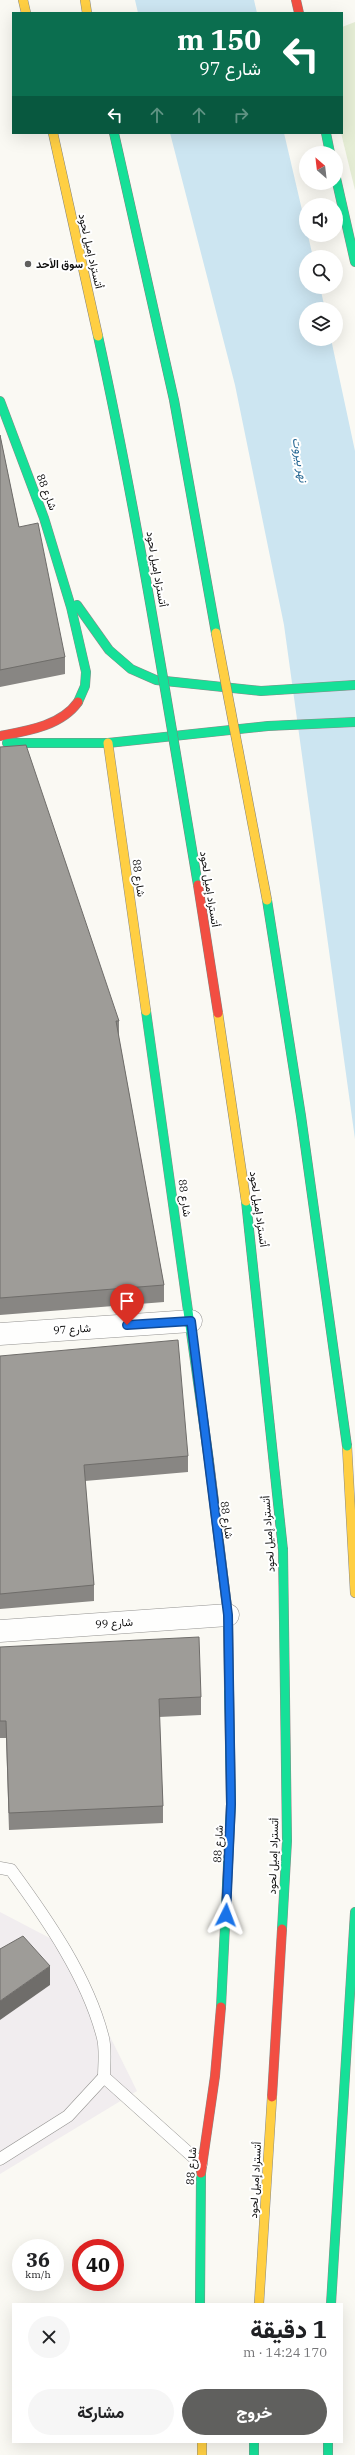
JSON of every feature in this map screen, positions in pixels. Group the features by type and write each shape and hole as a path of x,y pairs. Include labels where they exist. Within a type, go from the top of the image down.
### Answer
{"main road":[{"path":"23,0 26,12"},
{"path":"84,0 87,12"},
{"path":"296,0 299,12"},
{"name":"أتستراد إميل لحود","path":"52,134 116,419 158,644 220,1021 251,1235 283,1550 287,1730 287,1841 259,2303"},
{"path":"114,134 174,400 217,638 259,849 301,1116 347,1446 355,1593"},
{"path":"326,134 329,146"},
{"path":"339,190 355,262"},
{"name":"شارع 88","path":"0,401 47,526 69,592"},
{"path":"69,592 95,633 109,650 131,669 156,680 262,691 355,685"},
{"path":"0,736 25,731 53,721 72,709 82,694 87,677 69,592"},
{"path":"0,743 108,743 268,726 355,722"},
{"name":"شارع 88","path":"108,743 191,1321 228,1615 231,1804 224,1962 215,2076 201,2164 200,2303"},
{"path":"331,2303 355,1912"},
{"path":"202,2443 202,2455"},
{"path":"254,2443 254,2455"},
{"path":"328,2443 328,2455"}],"street":[{"name":"شارع 97","path":"0,1334 191,1321"},
{"name":"شارع 99","path":"0,1630 228,1615"}],"lane":[{"path":"0,1868 10,1870 50,1924 88,1996 103,2039 104,2077 68,2116 0,2159"},
{"path":"104,2077 201,2164"}],"shaded area":[{"path":"0,1912 65,1946 137,2091 0,2174"}],"green space":[{"path":"355,22 355,190 341,134 343,134 343,27"}],"water":[{"path":"135,0 254,0 257,12 138,12"},
{"name":"نهر بيروت","path":"170,134 284,134 299,198 299,242 309,242 311,250 299,250 299,294 322,294 323,302 299,302 299,346 332,346 355,451 355,1139 284,625 235,385"}],"building":[{"path":"0,435 19,527 38,523 65,657 0,670"},
{"path":"26,745 119,1021 116,1021 164,1285 0,1298 0,747"},
{"path":"178,1340 188,1456 84,1465 94,1585 0,1594 0,1356"},
{"path":"199,1637 201,1697 159,1699 163,1806 9,1813 6,1721 0,1721 0,1647"},
{"path":"23,1936 50,1966 0,2001 0,1949"}],"traffic: fast":[{"path":"114,134 174,400 216,633"},
{"path":"326,134 329,146"},
{"path":"339,190 355,262"},
{"path":"98,336 113,404 139,541 198,885"},
{"path":"0,401 44,518 71,607 86,672 85,686 78,702"},
{"path":"77,605 109,650 131,669 156,680 261,691 355,685"},
{"path":"7,743 108,743 268,726 355,722"},
{"path":"267,900 301,1116 347,1446"},
{"path":"146,1011 209,1461"},
{"path":"246,1201 283,1550"},
{"path":"282,1929 287,1841 283,1550"},
{"path":"221,2007 231,1804 229,1689"},
{"path":"331,2303 355,1912"},
{"path":"200,2303 201,2173"},
{"path":"254,2443 254,2455"},
{"path":"328,2443 328,2455"}],"traffic: slow":[{"path":"23,0 26,12"},
{"path":"85,0 87,12"},
{"path":"53,134 98,336"},
{"path":"216,633 267,900"},
{"path":"108,743 146,1011"},
{"path":"218,1013 246,1201"},
{"path":"347,1446 355,1593"},
{"path":"209,1461 228,1615 229,1689"},
{"path":"259,2303 272,2097"},
{"path":"202,2443 202,2455"}],"traffic: jam":[{"path":"296,0 299,12"},
{"path":"0,736 21,732 53,722 71,710 78,702"},
{"path":"198,885 218,1013"},
{"path":"272,2097 282,1929"},
{"path":"201,2173 215,2076 221,2007"}],"place":[{"name":"سوق الأحد","path":"28,264"}],"route":[{"path":"127,1325 191,1321 206,1452 228,1615 231,1804 226,1915"}]}
